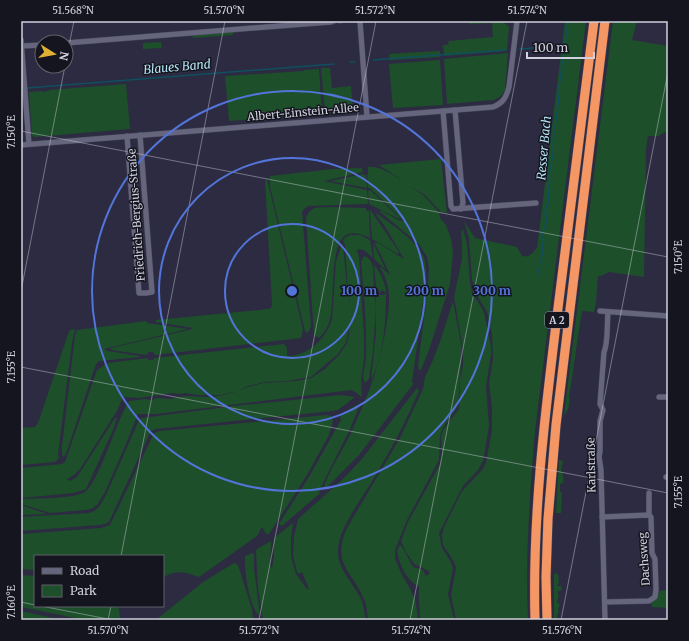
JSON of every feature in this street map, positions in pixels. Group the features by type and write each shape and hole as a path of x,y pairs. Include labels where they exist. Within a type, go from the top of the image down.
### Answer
{"highway":[{"name":"A 2","path":"535,620 537,518 541,452 594,21"},
{"name":"A 2","path":"547,620 546,577 548,519 556,425 605,21"}],"street":[{"path":"360,21 367,117"},
{"name":"Albert-Einstein-Allee","path":"21,145 493,107 501,104 509,88 517,21"},
{"path":"74,42 331,22"},
{"path":"21,40 29,144"},
{"path":"22,46 34,45"},
{"path":"455,110 463,204 461,208"},
{"path":"443,111 451,206 453,209 536,203"},
{"name":"Friedrich-Bergius-Straße","path":"127,136 139,293 146,294 152,292 140,135"},
{"path":"600,311 668,316"},
{"name":"Karlstraße","path":"605,620 601,470 599,457 600,421 602,410 600,404 604,352 607,339 608,312"},
{"path":"659,397 668,396"},
{"name":"Dachsweg","path":"605,602 643,602 652,600 655,597 655,559 652,554 649,493"},
{"name":"Dachsweg","path":"602,517 649,515"}],"green space":[{"path":"469,21 502,21 509,27 507,51 444,56 443,45 447,45 449,43 448,41 493,37 492,23 469,24"},
{"path":"565,21 586,21 535,431 528,549 528,620 456,620 451,595 456,568 454,562 443,545 442,535 444,527 462,491 482,470 486,463 492,430 492,409 489,383 493,359 492,334 487,312 479,299 472,280 469,239 464,221 475,238 517,247 522,256 529,256 537,248"},
{"path":"613,21 637,21 632,40 668,46 668,131 658,136 648,136 646,149 644,277 609,272 598,276 594,312 582,311 569,397 570,399 567,411 564,415"},
{"path":"233,32 233,35 193,38 192,35"},
{"path":"161,42 162,48 143,49 143,43"},
{"path":"440,51 440,57 390,60 389,54"},
{"path":"508,53 505,90 501,96 494,100 447,104 444,59"},
{"path":"440,60 443,105 393,108 389,64"},
{"path":"321,68 330,68 332,88 351,86 353,111 325,113"},
{"path":"319,69 322,114 229,121 225,76"},
{"path":"126,84 130,129 35,137 32,136 29,92"},
{"path":"441,159 447,213 441,212 425,195 410,186 423,195 439,212 440,218 446,225 451,239 453,252 450,284 429,350 421,370 419,370 418,366 428,284 429,268 427,257 419,244 379,211 382,211 398,220 404,221 370,188 368,188 367,175 368,167 377,167 402,180 379,165"},
{"path":"362,168 363,172 324,181 367,190 368,204 308,206 302,211 311,326 308,333 305,331 270,187 270,176 333,169"},
{"path":"363,174 366,175 367,188 330,181"},
{"path":"267,179 303,329 301,338 155,355 153,352 148,352 146,355 111,350 111,348 193,328 156,322 156,320 271,308 265,181"},
{"path":"370,190 400,218 399,219 369,204 368,191"},
{"path":"315,208 366,208 366,211 369,211 370,238 352,233 346,235 340,241 335,263 331,314 327,327 319,338 314,335 306,218 310,211"},
{"path":"370,211 399,252 398,254 372,239"},
{"path":"375,213 411,240 421,252 425,261 426,280 412,382 414,383 359,455 326,488 324,487 325,483 359,415 378,363 385,335 389,307 389,293 384,274 380,268 381,267 390,275 374,242 380,244 404,259 386,228"},
{"path":"463,229 467,244 472,292 484,312 491,347 486,386 489,426 483,461 478,470 463,486 439,533 442,548 451,562 453,569 448,594 454,620 420,620 419,587 410,580 404,571 399,561 397,550 400,545 413,567 423,570 426,576 429,574 429,571 414,564 401,541 408,522 440,464 442,457 441,437 443,430 459,409 463,349 454,297 462,259 461,232"},
{"path":"350,235 360,235 370,240 373,258 364,250 358,249 357,251 359,257 364,337 364,359 361,379 362,397 352,390 156,414 138,414 105,492 97,505 86,510 50,513 21,504 21,499 63,497 85,492 96,477 124,409 129,401 144,399 151,400 157,398 170,399 184,396 219,396 239,391 220,395 172,393 139,398 123,397 117,411 80,469 67,479 70,481 77,477 115,418 117,418 86,489 74,493 21,498 21,468 62,464 65,462 97,370 108,363 148,358 148,360 153,360 154,358 284,344 287,348 287,356 309,350 325,334 332,320 336,262 342,243 349,307 345,245 343,240","holes":["350,323 347,343 339,355 325,369 311,378 297,381 263,383 239,391 245,387 264,382 287,381 311,377 338,354 346,342"]},
{"path":"373,243 385,268 385,269 374,259"},
{"path":"364,256 368,258 372,264 374,287 371,290 372,297 375,297 376,309 369,379 365,383 363,374 366,359 366,334 361,262"},
{"path":"374,265 379,271 385,285 386,293 382,290 379,293 379,290 376,287"},
{"path":"379,294 386,294 385,327 379,361 371,380 376,332 376,297 379,297"},
{"path":"453,301 462,349 458,406 442,429 440,436 439,460 407,520 395,550 395,559 415,599 418,620 368,620 365,601 342,559 341,551 343,540 347,528 400,438 423,389 425,377 441,339"},
{"path":"146,321 147,323 188,329 104,349 140,357 99,361 96,364 66,454 63,457 62,446 75,335 77,330"},
{"path":"75,329 58,454 59,458 55,462 21,465 21,428 35,427 38,423 68,334 70,330"},
{"path":"417,388 419,391 400,432 389,453 347,521 339,541 338,557 340,564 361,599 366,620 263,620 258,589 257,549 271,541 270,565 272,568 274,538 293,523 291,557 296,574 307,589 309,589 302,572 299,574 297,572 293,555 294,536 298,519 342,480 361,460"},
{"path":"341,395 355,397 338,410 333,411 156,429 151,431 109,522 99,525 21,531 21,517 89,513 99,507 106,495 139,420 142,418 234,406"},
{"path":"360,404 350,429 321,487 319,494 282,526 279,524 309,477 341,420 340,417 351,408"},
{"path":"326,415 331,416 333,421 329,435 307,475 269,534 266,534 262,527 257,536 199,577 176,572 164,577 164,555 34,555 34,570 21,569 21,534 101,528 110,525 154,433 160,431"},
{"path":"559,460 563,461 561,471 563,475 563,483 560,484 560,491 562,493 561,513 556,513"},
{"path":"21,505 47,514 21,515"},
{"path":"252,553 254,554 254,568 260,616 256,612 253,605 246,579 245,556"},
{"path":"234,563 238,565 252,609 253,620 156,620 203,582"},
{"path":"556,573 558,575 559,582 557,586 561,586 562,590 557,592 559,596 557,601 560,605 557,616 558,620 554,620 554,574"},
{"path":"21,575 34,576 34,607 116,607 119,608 120,620 85,620 21,607"},
{"path":"668,590 668,608 652,607 651,602 657,598 658,591"},
{"path":"21,611 62,620 21,620"}],"waterway":[{"name":"Resser Bach","path":"540,264 544,240 541,236 547,220 545,210 549,201 548,188 550,183 549,176 553,155 554,128 558,108 559,87 568,21"},
{"name":"Blaues Band","path":"520,49 546,47"},
{"name":"Blaues Band","path":"373,60 506,50"},
{"name":"Blaues Band","path":"350,62 355,62"},
{"name":"Blaues Band","path":"27,88 334,64"},
{"name":"Resser Bach","path":"538,274 539,268"}],"tunnel":[{"path":"331,22 342,21"}]}
